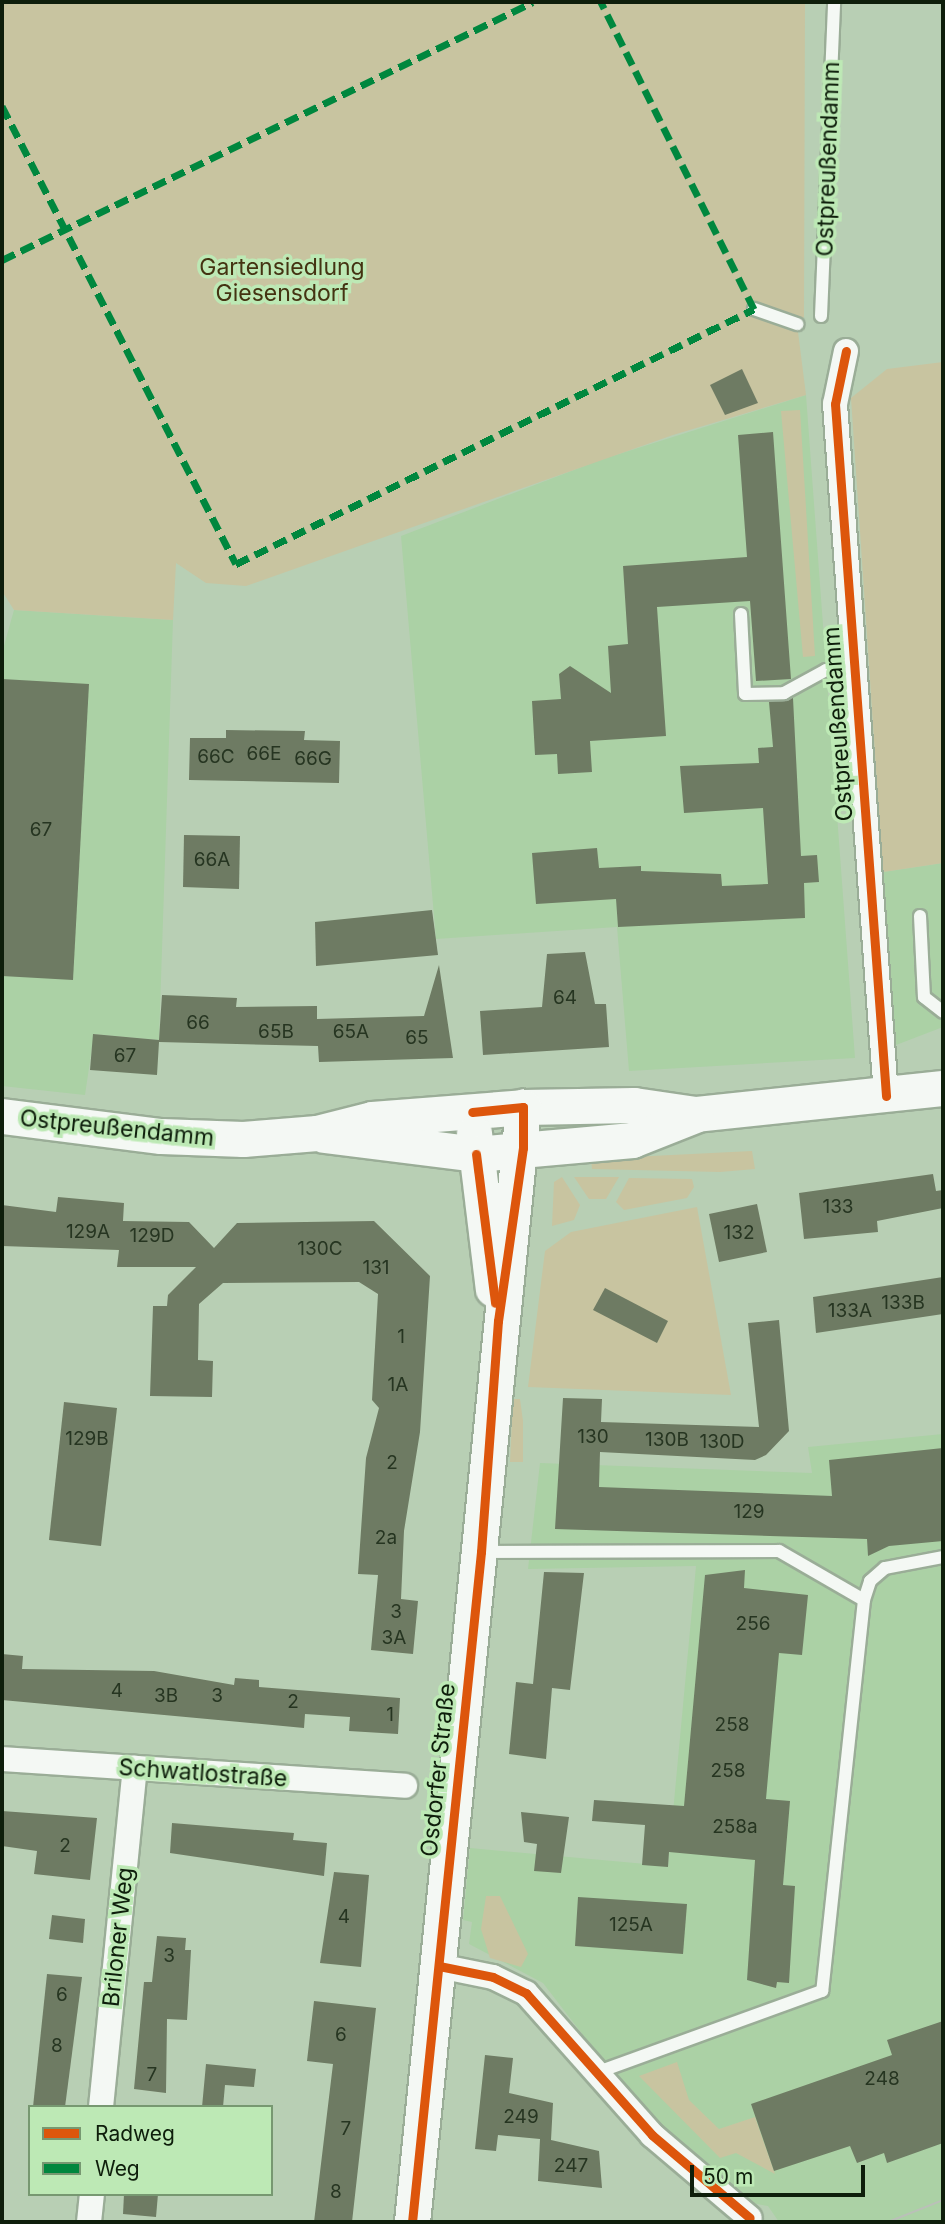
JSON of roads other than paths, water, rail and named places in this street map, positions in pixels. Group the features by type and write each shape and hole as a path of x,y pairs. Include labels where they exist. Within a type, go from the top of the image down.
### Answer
{"main road":[{"name":"Ostpreußendamm","path":"317,1133 372,1119 523,1107 634,1105 695,1114 943,1088"},
{"name":"Osdorfer Straße","path":"412,2222 481,1552 498,1321 523,1148 523,1107"},
{"name":"Osdorfer Straße","path":"472,1112 498,1321"},
{"name":"Ostpreußendamm","path":"2,1116 187,1138 317,1133 476,1154 632,1140 695,1114"}],"street":[{"name":"Ostpreußendamm","path":"846,351 835,404 886,1096"},
{"name":"Schwatlostraße","path":"2,1759 405,1786"},
{"name":"Briloner Weg","path":"101,2105 135,1768"},
{"path":"439,1966 518,1988 680,2161 750,2218"},
{"path":"89,2222 92,2196"}],"lane":[{"name":"Ostpreußendamm","path":"821,316 834,2"},
{"path":"754,309 797,324"},
{"path":"741,614 745,694 784,693 826,670 853,671"},
{"path":"920,916 924,997 943,1012"},
{"path":"481,1552 779,1551 864,1600"},
{"path":"596,2073 822,1991 864,1600 870,1581 885,1568 943,1557"}],"tram line":[{"path":"888,2222 943,2200"}],"park label":[{"name":"Gartensiedlung Giesensdorf","path":"282,280"}]}
